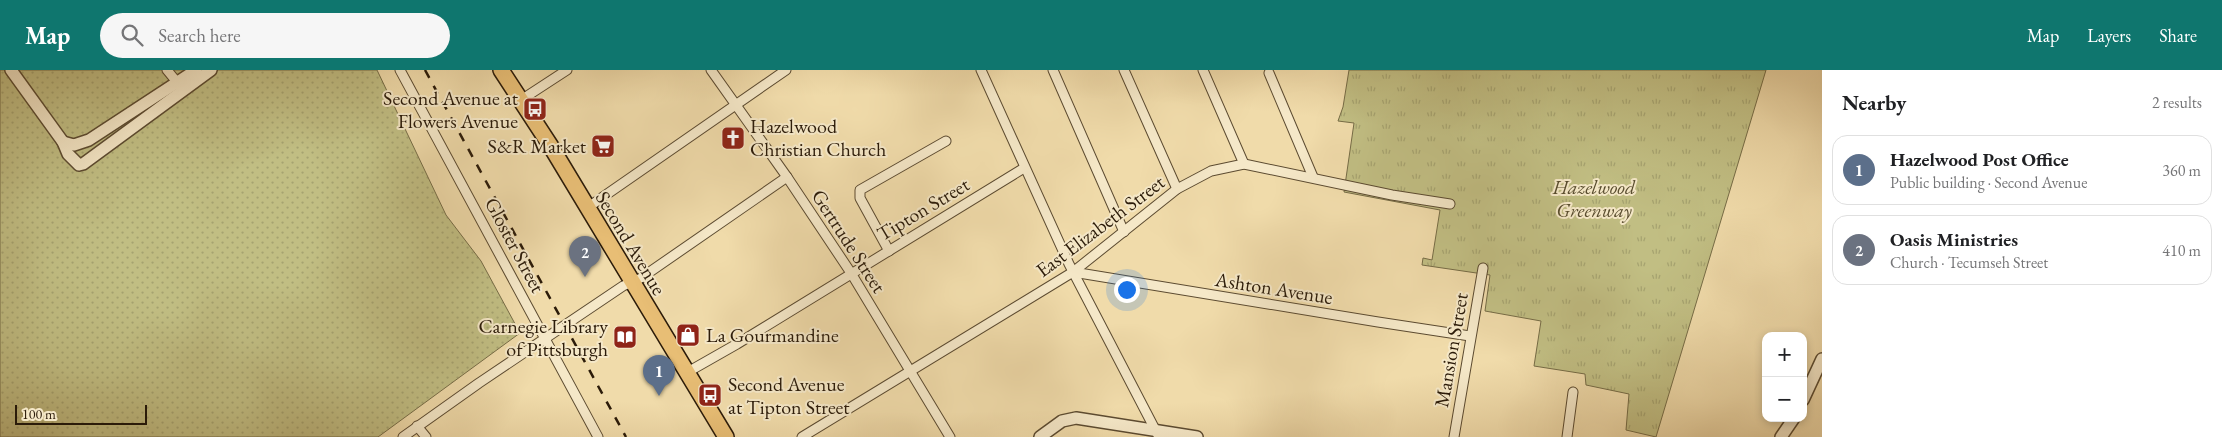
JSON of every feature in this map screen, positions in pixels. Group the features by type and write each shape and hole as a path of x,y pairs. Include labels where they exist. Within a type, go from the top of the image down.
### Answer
{"main road":[{"name":"Second Avenue","path":"501,70 726,437"}],"street":[{"path":"11,70 68,144"},
{"path":"166,70 181,86"},
{"path":"196,70 181,86 79,165 74,162 64,148 68,144 89,140 181,86 211,70"},
{"name":"Gloster Street","path":"400,70 598,437"},
{"path":"521,100 567,70"},
{"name":"Gertrude Street","path":"711,70 787,177 851,273 950,437"},
{"path":"587,208 786,70"},
{"path":"981,70 1073,272 1156,433"},
{"path":"1053,70 1124,232"},
{"path":"1124,70 1177,189"},
{"path":"1203,70 1244,164"},
{"path":"1269,73 1313,178"},
{"path":"889,251 860,198 860,190 946,141"},
{"name":"East Elizabeth Street","path":"802,437 1073,272 1177,189 1210,171 1244,164 1392,195 1450,204"},
{"name":"Tipton Street","path":"686,373 737,344 1024,168"},
{"path":"403,437 545,338 631,281 640,278 787,177"},
{"name":"Mansion Street","path":"1454,437 1483,268"},
{"name":"Ashton Avenue","path":"1073,272 1470,336"},
{"path":"1807,391 1822,358"},
{"path":"1567,437 1573,392"},
{"path":"1040,437 1062,421 1070,418 1156,433 1197,437"},
{"path":"1782,437 1791,422"},
{"path":"417,426 426,437"}],"green space":[{"path":"0,70 377,70 446,215 481,261 520,333 378,437 0,437"},
{"name":"Hazelwood Greenway","path":"1349,70 1766,70 1656,437 1626,430 1629,394 1586,385 1585,374 1534,366 1541,321 1485,311 1490,275 1422,265 1423,258 1432,260 1440,210 1344,192 1354,123 1338,121 1343,107"}],"railway":[{"path":"425,70 626,437"}],"place":[{"name":"Second Avenue at Flowers Avenue","path":"535,109"},
{"name":"Hazelwood Christian Church","path":"733,138"},
{"name":"S&R Market","path":"603,146"},
{"name":"Oasis Ministries","path":"585,277"},
{"name":"La Gourmandine","path":"688,335"},
{"name":"Carnegie Library of Pittsburgh","path":"625,337"},
{"name":"Second Avenue at Tipton Street","path":"710,395"},
{"name":"Hazelwood Post Office","path":"659,396"}]}
